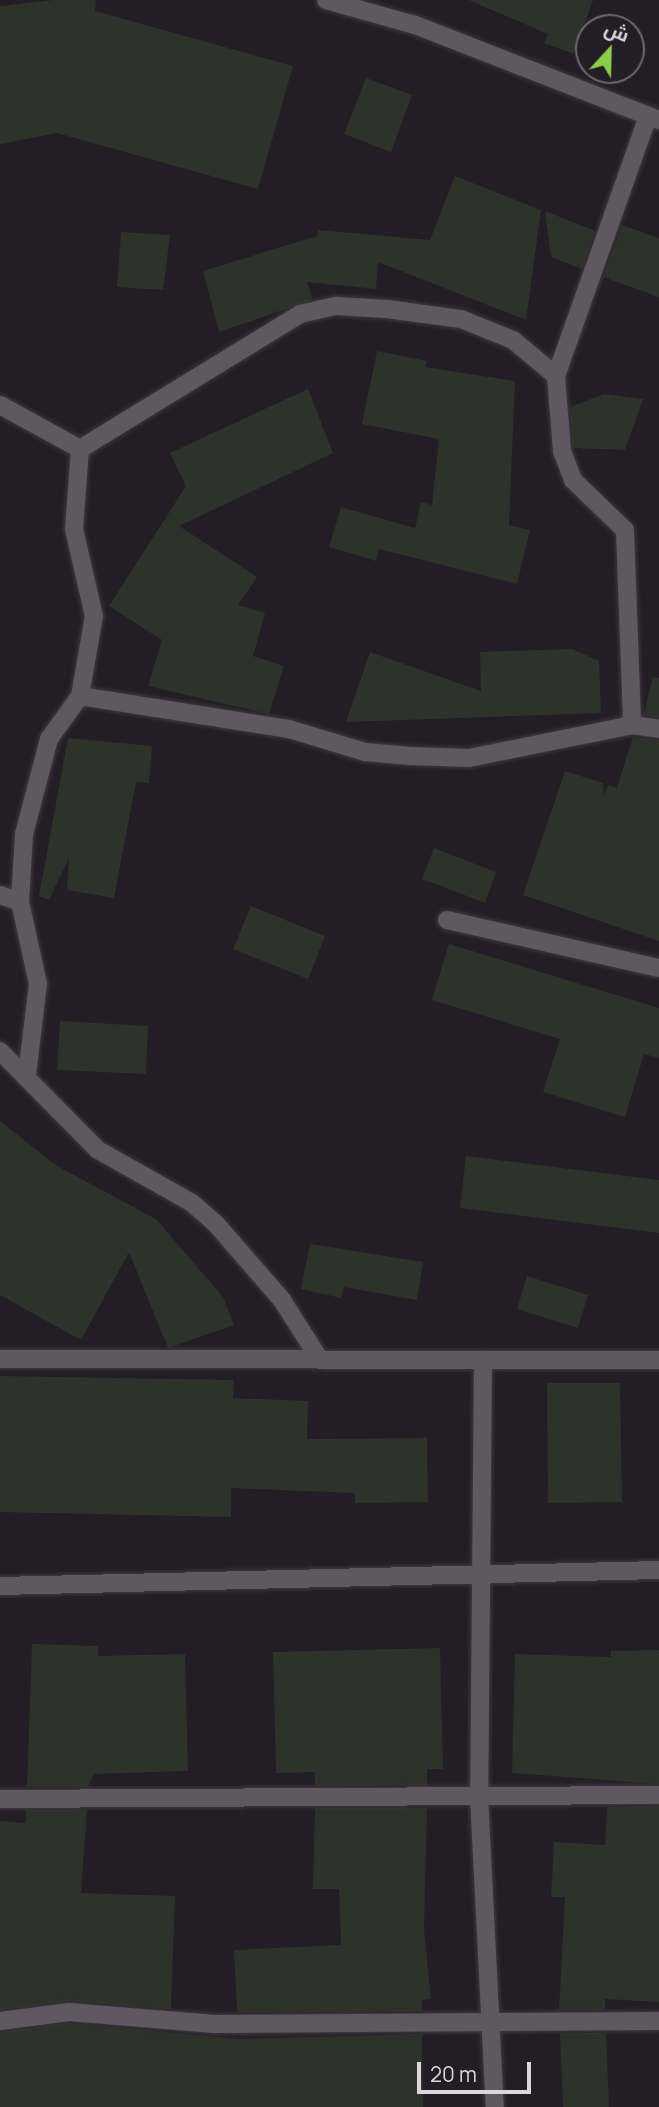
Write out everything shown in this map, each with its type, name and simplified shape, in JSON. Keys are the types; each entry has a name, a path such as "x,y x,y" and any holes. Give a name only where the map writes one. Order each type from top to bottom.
{"street":[{"path":"333,1 415,25 654,118 556,376 562,451 573,480 625,530 632,725"},
{"path":"80,449 300,314 336,306 461,319 522,345 556,376"},
{"path":"0,405 80,449"},
{"path":"27,1075 38,984 20,902 24,834 36,774 49,739 80,696 94,634 74,529 80,449"},
{"path":"80,696 289,729 365,752 410,756 469,758 632,725 659,729"},
{"path":"0,895 20,902"},
{"path":"447,920 659,968"},
{"path":"0,1051 27,1075 98,1150 192,1203 216,1224 282,1300 320,1360"},
{"path":"0,1359 659,1360"},
{"path":"483,1360 479,1796 494,2023 495,2107"},
{"path":"0,1586 659,1570"},
{"path":"0,1799 659,1796"},
{"path":"0,2021 69,2012 215,2024 659,2021"}],"building":[{"path":"53,0 96,0 95,11 293,66 258,189 57,133 0,144 0,6"},
{"path":"469,0 593,0 588,14 575,14 574,54 544,43 548,34"},
{"path":"366,78 412,95 391,152 344,134"},
{"path":"455,176 541,210 526,320 378,262 376,289 307,282 313,300 219,332 203,271 317,236 318,230 430,240"},
{"path":"545,211 595,231 582,269 551,257"},
{"path":"622,225 659,238 659,297 603,277"},
{"path":"121,232 170,235 163,290 117,287"},
{"path":"377,351 427,361 425,367 515,381 509,525 530,530 517,584 379,549 376,561 329,547 341,507 415,528 421,502 432,505 439,439 362,424"},
{"path":"308,389 333,453 179,526 257,577 238,605 265,613 253,656 284,666 269,714 148,686 162,640 109,606 186,486 170,453"},
{"path":"604,394 643,399 625,450 573,448 570,407"},
{"path":"572,649 599,661 601,713 346,722 370,652 481,691 480,652"},
{"path":"653,677 659,678 659,718 643,715"},
{"path":"633,737 659,740 659,941 523,895 565,771 603,783 604,796 608,785 617,788"},
{"path":"68,738 152,746 149,783 136,782 114,898 67,890 69,858 49,900 39,896"},
{"path":"434,848 496,872 485,903 422,879"},
{"path":"251,906 325,936 308,979 233,949"},
{"path":"449,944 659,1008 659,1058 644,1054 625,1117 543,1092 560,1039 432,1000"},
{"path":"60,1021 148,1026 146,1074 57,1070"},
{"path":"0,1121 57,1166 156,1219 223,1297 234,1325 168,1348 129,1252 81,1340 0,1295"},
{"path":"466,1156 659,1180 659,1233 460,1208"},
{"path":"310,1244 423,1262 417,1300 344,1287 341,1298 301,1289"},
{"path":"527,1276 588,1295 578,1328 517,1309"},
{"path":"0,1376 234,1380 233,1398 308,1401 307,1439 427,1438 428,1502 355,1503 355,1493 231,1488 231,1517 0,1512"},
{"path":"547,1383 620,1383 622,1502 548,1503"},
{"path":"32,1644 98,1646 98,1656 185,1654 188,1771 94,1774 88,1787 27,1787"},
{"path":"440,1648 443,1769 427,1769 427,1785 315,1786 315,1772 276,1773 273,1652"},
{"path":"659,1650 659,1784 512,1773 515,1654 611,1657 611,1651"},
{"path":"659,1806 659,2002 605,1999 605,2010 559,2010 565,1897 551,1897 554,1842 605,1845 607,1807"},
{"path":"315,1808 427,1808 424,1929 431,1999 422,2000 422,2011 237,2012 234,1950 341,1945 339,1889 313,1889"},
{"path":"26,1810 87,1810 81,1893 175,1896 171,2009 70,2001 0,2010 0,1821 26,1823"},
{"path":"69,2023 238,2039 422,2034 423,2107 0,2107 0,2032"},
{"path":"560,2033 606,2033 609,2107 563,2107"}]}
